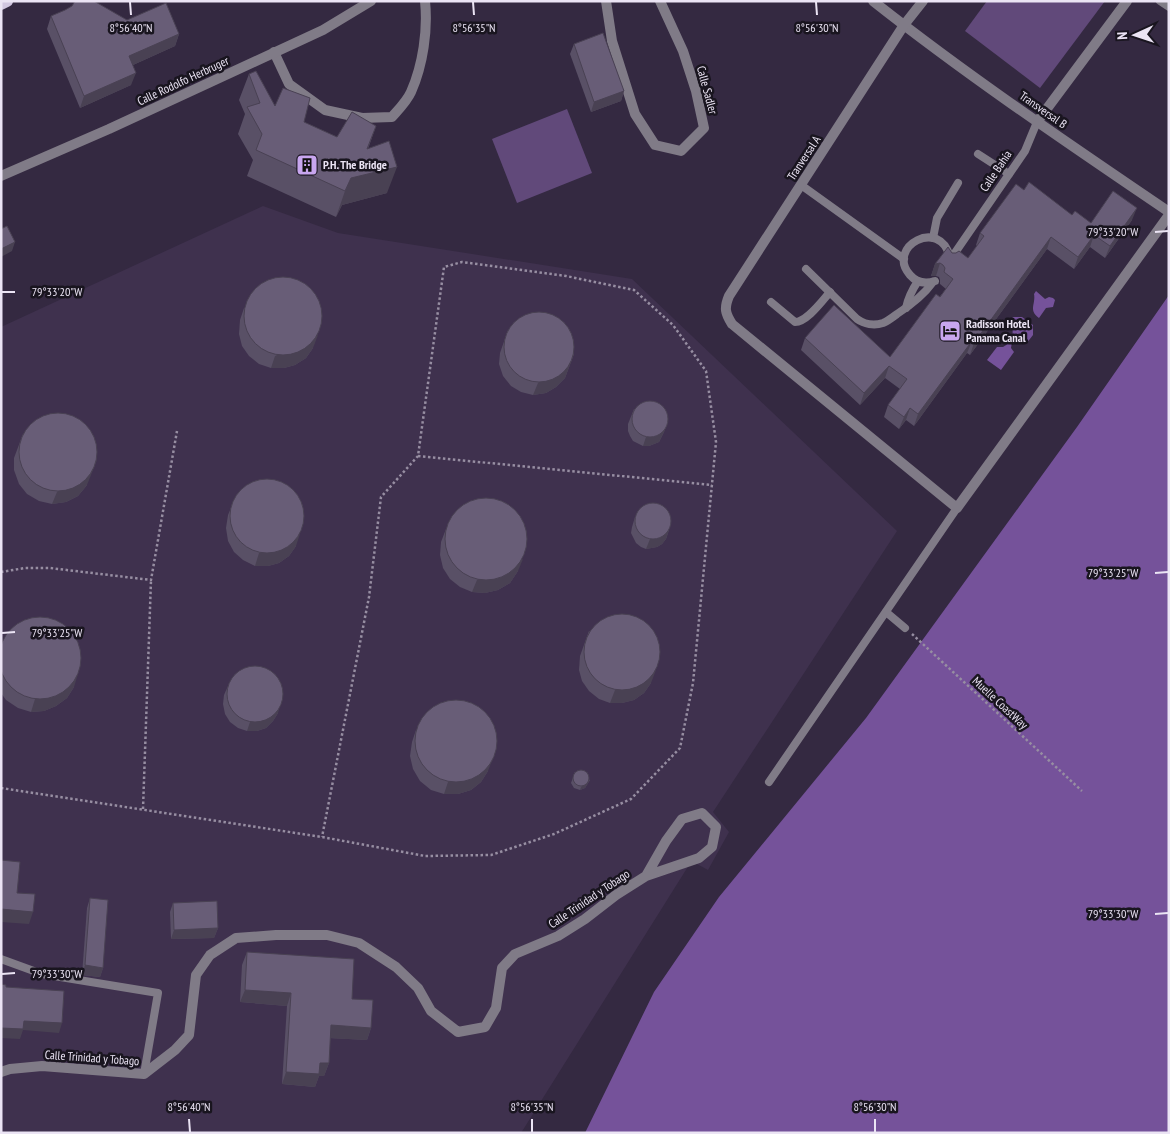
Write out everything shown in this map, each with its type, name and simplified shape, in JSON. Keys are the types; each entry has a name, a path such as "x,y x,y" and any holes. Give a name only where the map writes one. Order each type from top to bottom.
{"main road":[{"path":"1,4 7,1"}],"street":[{"name":"Calle Rodolfo Herbruger","path":"1,176 108,129 322,30 371,1"},
{"path":"274,52 289,84 325,110 362,118 392,117 411,94 422,62 427,17 425,1"},
{"name":"Calle Sadler","path":"606,1 612,40 635,114 655,145 681,152 704,128 696,91 683,50 660,1"},
{"name":"Transversal B","path":"874,1 904,26 1037,122 1169,213"},
{"name":"Tranversal A","path":"923,1 904,26 729,296 725,306 727,316 732,324 957,508"},
{"name":"Calle Bahía","path":"1037,122 1128,1"},
{"path":"957,508 1169,213"},
{"name":"Calle Trinidad y Tobago","path":"1,1072 10,1069 42,1066 144,1074 175,1050 189,1034 196,975 210,955 236,938 276,935 328,935 359,943 396,968 418,988 431,1011 458,1032 485,1027 496,1008 502,968 515,954 558,936 646,876 699,858 712,847 716,826 702,813 682,820 666,841 646,876"}],"lane":[{"path":"1160,1 1169,7"},
{"name":"Calle Bahía","path":"933,238 945,246 949,252 950,260 1025,151 1037,122"},
{"path":"978,154 1009,174"},
{"path":"806,269 864,324 883,323 918,299 934,282 925,283 912,277 907,271 904,259 909,246 913,242 919,238 933,238 936,218 958,183"},
{"path":"801,185 904,259"},
{"path":"906,308 912,289 918,281"},
{"path":"771,302 795,322 799,322 805,319 830,292"},
{"path":"769,782 957,508"},
{"path":"886,612 905,628"},
{"path":"1,959 42,974 158,993 144,1074"}],"path":[{"path":"1,788 322,837 425,856 491,855 554,834 631,799 680,748 693,683 716,442 706,371 673,325 634,290 566,276 462,262 444,267 418,456 381,496 368,597 322,837"},
{"path":"143,809 151,580 177,431"},
{"path":"418,456 712,485"},
{"path":"1,572 25,568 50,568 151,580"},
{"name":"Muelle CoastWay","path":"905,628 1082,791"}],"shaded area":[{"path":"987,1 1105,1 1040,88 965,31"},
{"path":"567,109 592,173 517,203 492,139"},
{"path":"263,206 338,233 632,279 897,531 713,812 729,832 708,870 697,864 689,865 521,1133 1,1133 1,327"},
{"path":"1036,291 1045,299 1049,297 1055,300 1053,307 1046,308 1039,318 1033,310 1034,294"},
{"path":"1169,295 1169,1133 585,1133 654,992 719,897 866,718 1077,427"},
{"path":"1013,317 1022,317 1033,325 1033,335 1026,344 1017,340 1012,342 1011,348 1014,352 1001,370 987,360 997,347 1003,347 1011,342 1013,331 1009,321"}],"building":[{"path":"75,1 94,1 127,20 166,3 179,34 129,56 136,73 84,96 51,16 72,6"},
{"path":"603,33 624,91 594,102 574,44"},
{"path":"256,71 275,106 283,88 310,98 304,122 337,137 352,112 376,126 367,149 389,141 397,167 351,178 345,191 256,150 262,134 247,107 260,103 249,74"},
{"name":"Radisson Hotel Panama Canal","path":"1029,182 1072,215 1075,211 1091,223 1113,191 1137,208 1110,246 1094,235 1078,257 1051,237 974,343 972,341 918,414 910,408 904,417 888,405 907,379 889,366 864,393 805,338 834,305 890,357 936,294 940,297 953,279 944,272 945,268 943,265 940,263 935,264 948,247 952,253 959,251 968,258 984,236 980,233 1016,184 1024,190"},
{"path":"7,226 15,242 1,249 1,229"},
{"path":"275,277 291,277 305,283 316,294 322,308 322,324 316,338 305,349 291,355 275,355 261,349 250,338 244,324 244,308 250,294 261,283"},
{"path":"546,312 559,318 568,327 572,333 574,347 572,361 564,372 553,380 532,382 525,380 514,372 506,361 504,340 506,333 514,322 525,314"},
{"path":"650,401 657,402 663,406 667,412 667,426 663,432 657,436 650,437 643,436 637,432 633,426 632,419 633,412 637,406 643,402"},
{"path":"50,413 66,413 80,419 91,430 97,444 97,460 91,474 80,485 66,491 50,491 36,485 25,474 19,460 19,444 25,430 36,419"},
{"path":"267,479 288,485 298,495 304,516 298,537 288,547 267,553 246,547 236,537 230,516 236,495 246,485"},
{"path":"486,498 502,501 515,510 524,523 527,539 524,555 515,568 502,577 486,580 470,577 457,568 448,555 445,539 448,523 457,510 470,501"},
{"path":"653,503 660,504 666,508 670,514 670,528 666,534 660,538 653,539 646,538 640,534 636,528 635,521 636,514 640,508 646,504"},
{"path":"615,614 629,614 643,620 654,631 660,645 657,667 649,679 629,690 615,690 601,684 590,673 584,659 584,645 590,631 601,620"},
{"path":"32,617 48,617 63,624 74,635 81,650 78,674 69,687 48,699 32,699 17,692 6,681 -1,666 -1,650 6,635 17,624"},
{"path":"255,666 266,668 275,674 281,683 283,694 281,705 275,714 266,720 255,722 244,720 235,714 229,705 227,694 229,683 235,674 244,668"},
{"path":"456,700 472,703 485,712 494,725 497,741 494,757 485,770 472,779 456,782 440,779 427,770 418,757 415,741 418,725 427,712 440,703"},
{"path":"578,770 584,770 589,775 587,784 578,786 573,781 573,775"},
{"path":"1,860 20,862 17,893 35,894 33,912 1,909"},
{"path":"90,898 108,900 103,968 85,965"},
{"path":"217,901 218,928 174,930 173,903"},
{"path":"247,952 354,959 352,999 373,1000 371,1028 331,1025 329,1063 320,1063 319,1074 286,1072 291,993 245,990"},
{"path":"1,984 6,985 6,987 64,991 62,1023 24,1021 23,1029 1,1028"}],"place":[{"name":"P.H. The Bridge","path":"307,165"},
{"name":"Radisson Hotel Panama Canal","path":"950,331"}]}
